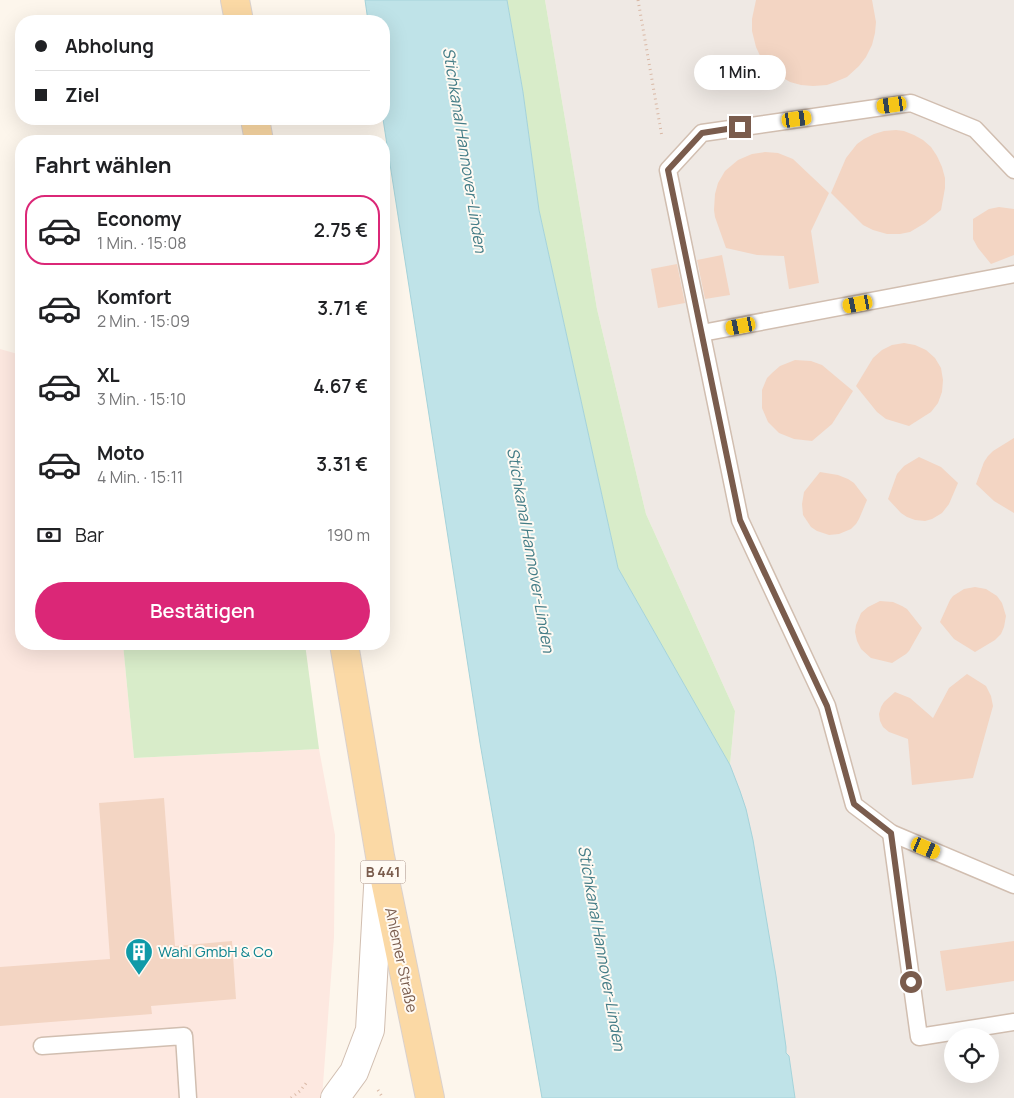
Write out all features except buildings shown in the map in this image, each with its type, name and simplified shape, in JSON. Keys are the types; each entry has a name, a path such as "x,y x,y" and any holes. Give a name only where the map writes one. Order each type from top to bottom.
{"main road":[{"path":"235,0 238,15"},
{"name":"Ahlemer Straße","path":"345,650 380,856 430,1098"}],"street":[{"path":"335,1098 354,1072 370,1030 380,856"}],"lane":[{"path":"1014,170 976,129 911,103 702,133 668,170 740,520 827,706 854,804 891,833 1014,885"},
{"path":"702,333 1014,274"},
{"path":"891,833 919,1037 1014,1022"},
{"path":"42,1046 184,1036 188,1098"}],"path":[{"path":"638,0 668,170"}],"shaded area":[{"path":"545,0 1014,0 1014,1098 795,1098 746,809 730,765 735,711 646,514 597,309"},
{"path":"0,349 15,353 15,650 124,650 134,758 319,749 335,835 334,937 322,1098 0,1098"}],"green space":[{"path":"507,0 545,0 597,309 646,514 735,711 730,765 618,568 539,210 523,92"},
{"path":"124,650 306,650 319,749 134,758"}],"water":[{"name":"Stichkanal Hannover-Linden","path":"365,0 507,0 523,92 539,210 618,568 730,765 740,791 753,840 776,976 786,1053 789,1056 795,1098 542,1098 480,743 390,164 390,135 385,135 384,125 390,125 390,15 367,15"}],"place":[{"name":"Wahl GmbH & Co","path":"139,976"}],"route":[{"path":"740,127 702,133 668,170 740,520 827,706 854,804 891,833 911,982"}]}
